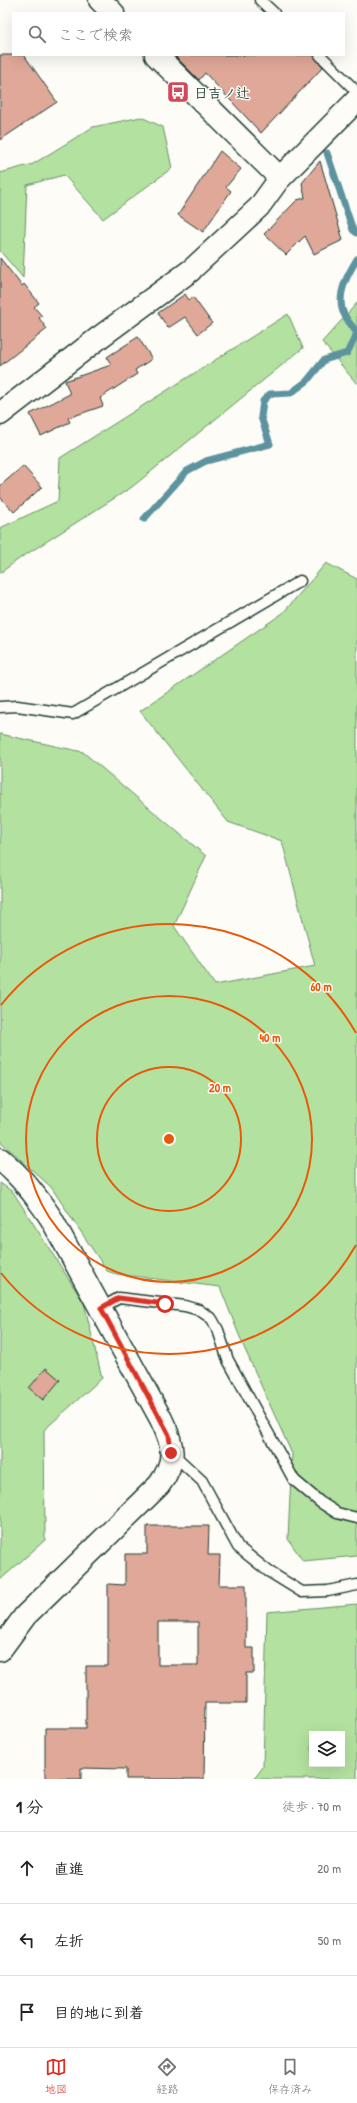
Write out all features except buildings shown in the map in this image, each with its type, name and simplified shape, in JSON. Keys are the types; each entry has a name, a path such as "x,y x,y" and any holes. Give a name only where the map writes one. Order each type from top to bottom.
{"street":[{"path":"100,0 113,12"},
{"path":"157,56 280,178"},
{"path":"0,414 100,337 190,271 259,207 280,178 357,100"},
{"path":"0,1159 14,1170 34,1192 51,1218 169,1435 171,1453 169,1472 159,1485 30,1611 11,1633 0,1650"}],"lane":[{"path":"260,0 273,12"},
{"path":"321,56 357,92"},
{"path":"0,707 17,706 73,714 300,581"},
{"path":"101,1308 119,1298 185,1306 199,1310 212,1319 218,1330 228,1360 294,1480 320,1502 337,1513 357,1518"},
{"path":"171,1453 202,1481 238,1547 268,1571 302,1592 328,1591 357,1585"}],"green space":[{"path":"141,117 163,127 172,168 103,219 64,175 27,185 23,278 0,251 0,173 33,164 93,127"},
{"path":"357,303 357,384 322,342"},
{"path":"288,314 303,348 132,487 19,559 0,573 0,528 58,501 60,458"},
{"path":"326,563 357,579 357,1556 303,1561 288,1539 292,1454 243,1345 220,1287 116,1274 107,1271 51,1187 0,1141 0,734 83,752 206,856 174,926 215,985 315,966 282,841 228,822 140,711 283,613"},
{"path":"0,1183 13,1192 84,1303 102,1378 44,1430 45,1540 0,1580"},
{"path":"357,1604 357,1779 254,1779 263,1767 267,1612"}],"waterway":[{"path":"327,153 353,230 357,233"},
{"path":"144,519 187,471 206,461 270,444 261,417 263,401 270,394 291,393 307,381 324,360 347,353 357,333 343,312 341,296 347,277 357,259"}],"place":[{"name":"日吉ノ辻","path":"178,92"}],"route":[{"path":"165,1304 119,1298 101,1308 169,1435 171,1453"}]}
